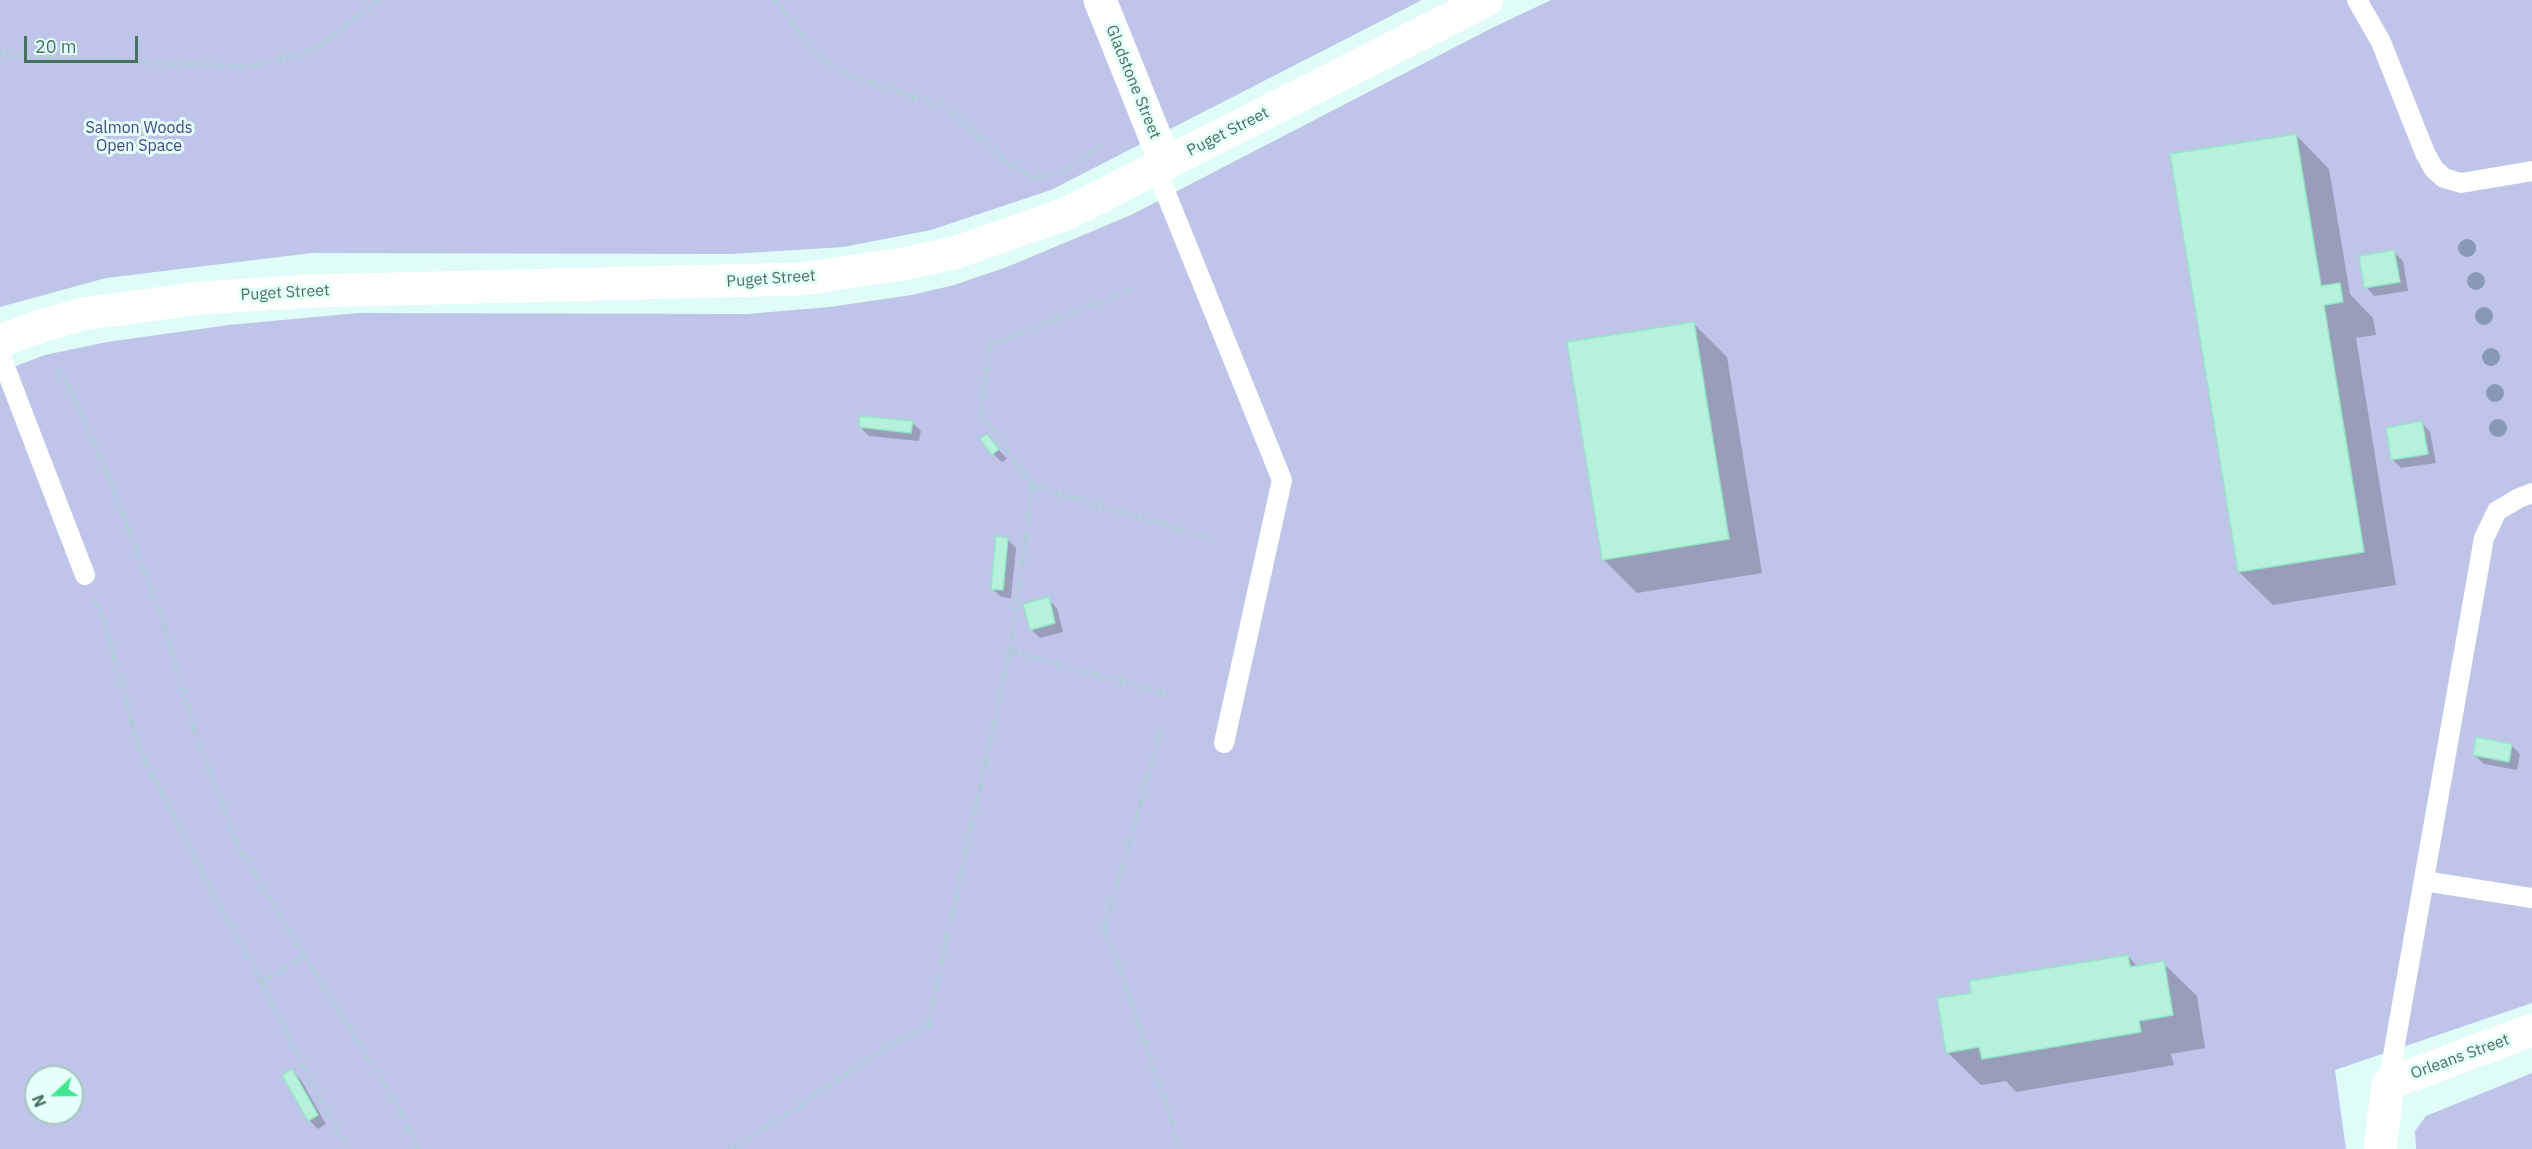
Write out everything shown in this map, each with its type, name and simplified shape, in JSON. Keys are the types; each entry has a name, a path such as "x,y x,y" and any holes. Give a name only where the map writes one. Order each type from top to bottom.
{"street":[{"name":"Gladstone Street","path":"1100,0 1161,166"},
{"name":"Puget Street","path":"0,341 83,314 201,298 324,290 801,279 957,252 1012,235 1066,214 1487,0"},
{"name":"Orleans Street","path":"2388,1084 2532,1030"},
{"path":"2380,1149 2388,1084"}],"lane":[{"path":"2357,0 2381,42 2425,153 2434,169 2444,178 2461,183 2532,171"},
{"path":"1161,166 1282,480 1224,743"},
{"path":"0,354 85,575"},
{"path":"2388,1084 2484,538 2497,511 2518,498 2532,493"},
{"path":"2424,881 2532,898"}],"path":[{"path":"0,53 12,56 247,67 301,54 327,40 378,0"},
{"path":"775,0 817,55 853,77 945,107 1010,164 1032,178 1062,172 1103,144"},
{"path":"1135,289 990,345 981,413 1033,486 1216,540"},
{"path":"57,371 69,387 110,480 163,620 195,733 238,847 398,1107 419,1149"},
{"path":"729,1149 740,1145 877,1053 928,1025 1010,651 1033,486"},
{"path":"85,575 105,624 139,749 346,1149"},
{"path":"1010,651 1171,695"},
{"path":"1161,730 1105,928 1170,1115 1177,1149"},
{"path":"261,983 305,957"}],"green space":[{"name":"Salmon Woods Open Space","path":"0,0 1422,0 1051,190 931,230 843,247 731,254 312,253 106,278 0,307"},
{"path":"1551,0 2532,0 2532,1003 2335,1070 2346,1149 0,1149 0,372 45,355 107,342 229,325 358,313 747,314 829,307 912,295 954,285 1007,267 1131,215 1490,29"},
{"path":"2532,1073 2532,1149 2416,1149 2415,1131 2426,1116"}],"building":[{"path":"2296,134 2321,286 2340,283 2343,302 2324,305 2364,552 2238,572 2170,154"},
{"path":"2394,250 2400,282 2364,288 2359,256"},
{"path":"1694,322 1729,539 1602,560 1567,342"},
{"path":"860,416 913,421 911,433 859,427"},
{"path":"2422,421 2428,454 2391,460 2386,428"},
{"path":"987,434 999,449 992,455 980,439"},
{"path":"996,536 1008,538 1003,590 991,589"},
{"path":"1049,597 1055,623 1030,630 1023,604"},
{"path":"2476,737 2512,744 2509,762 2473,755"},
{"path":"2128,955 2130,967 2164,961 2173,1015 2139,1021 2141,1032 1982,1059 1979,1047 1946,1053 1937,998 1971,993 1969,981"},
{"path":"292,1069 318,1115 308,1121 282,1075"}]}
